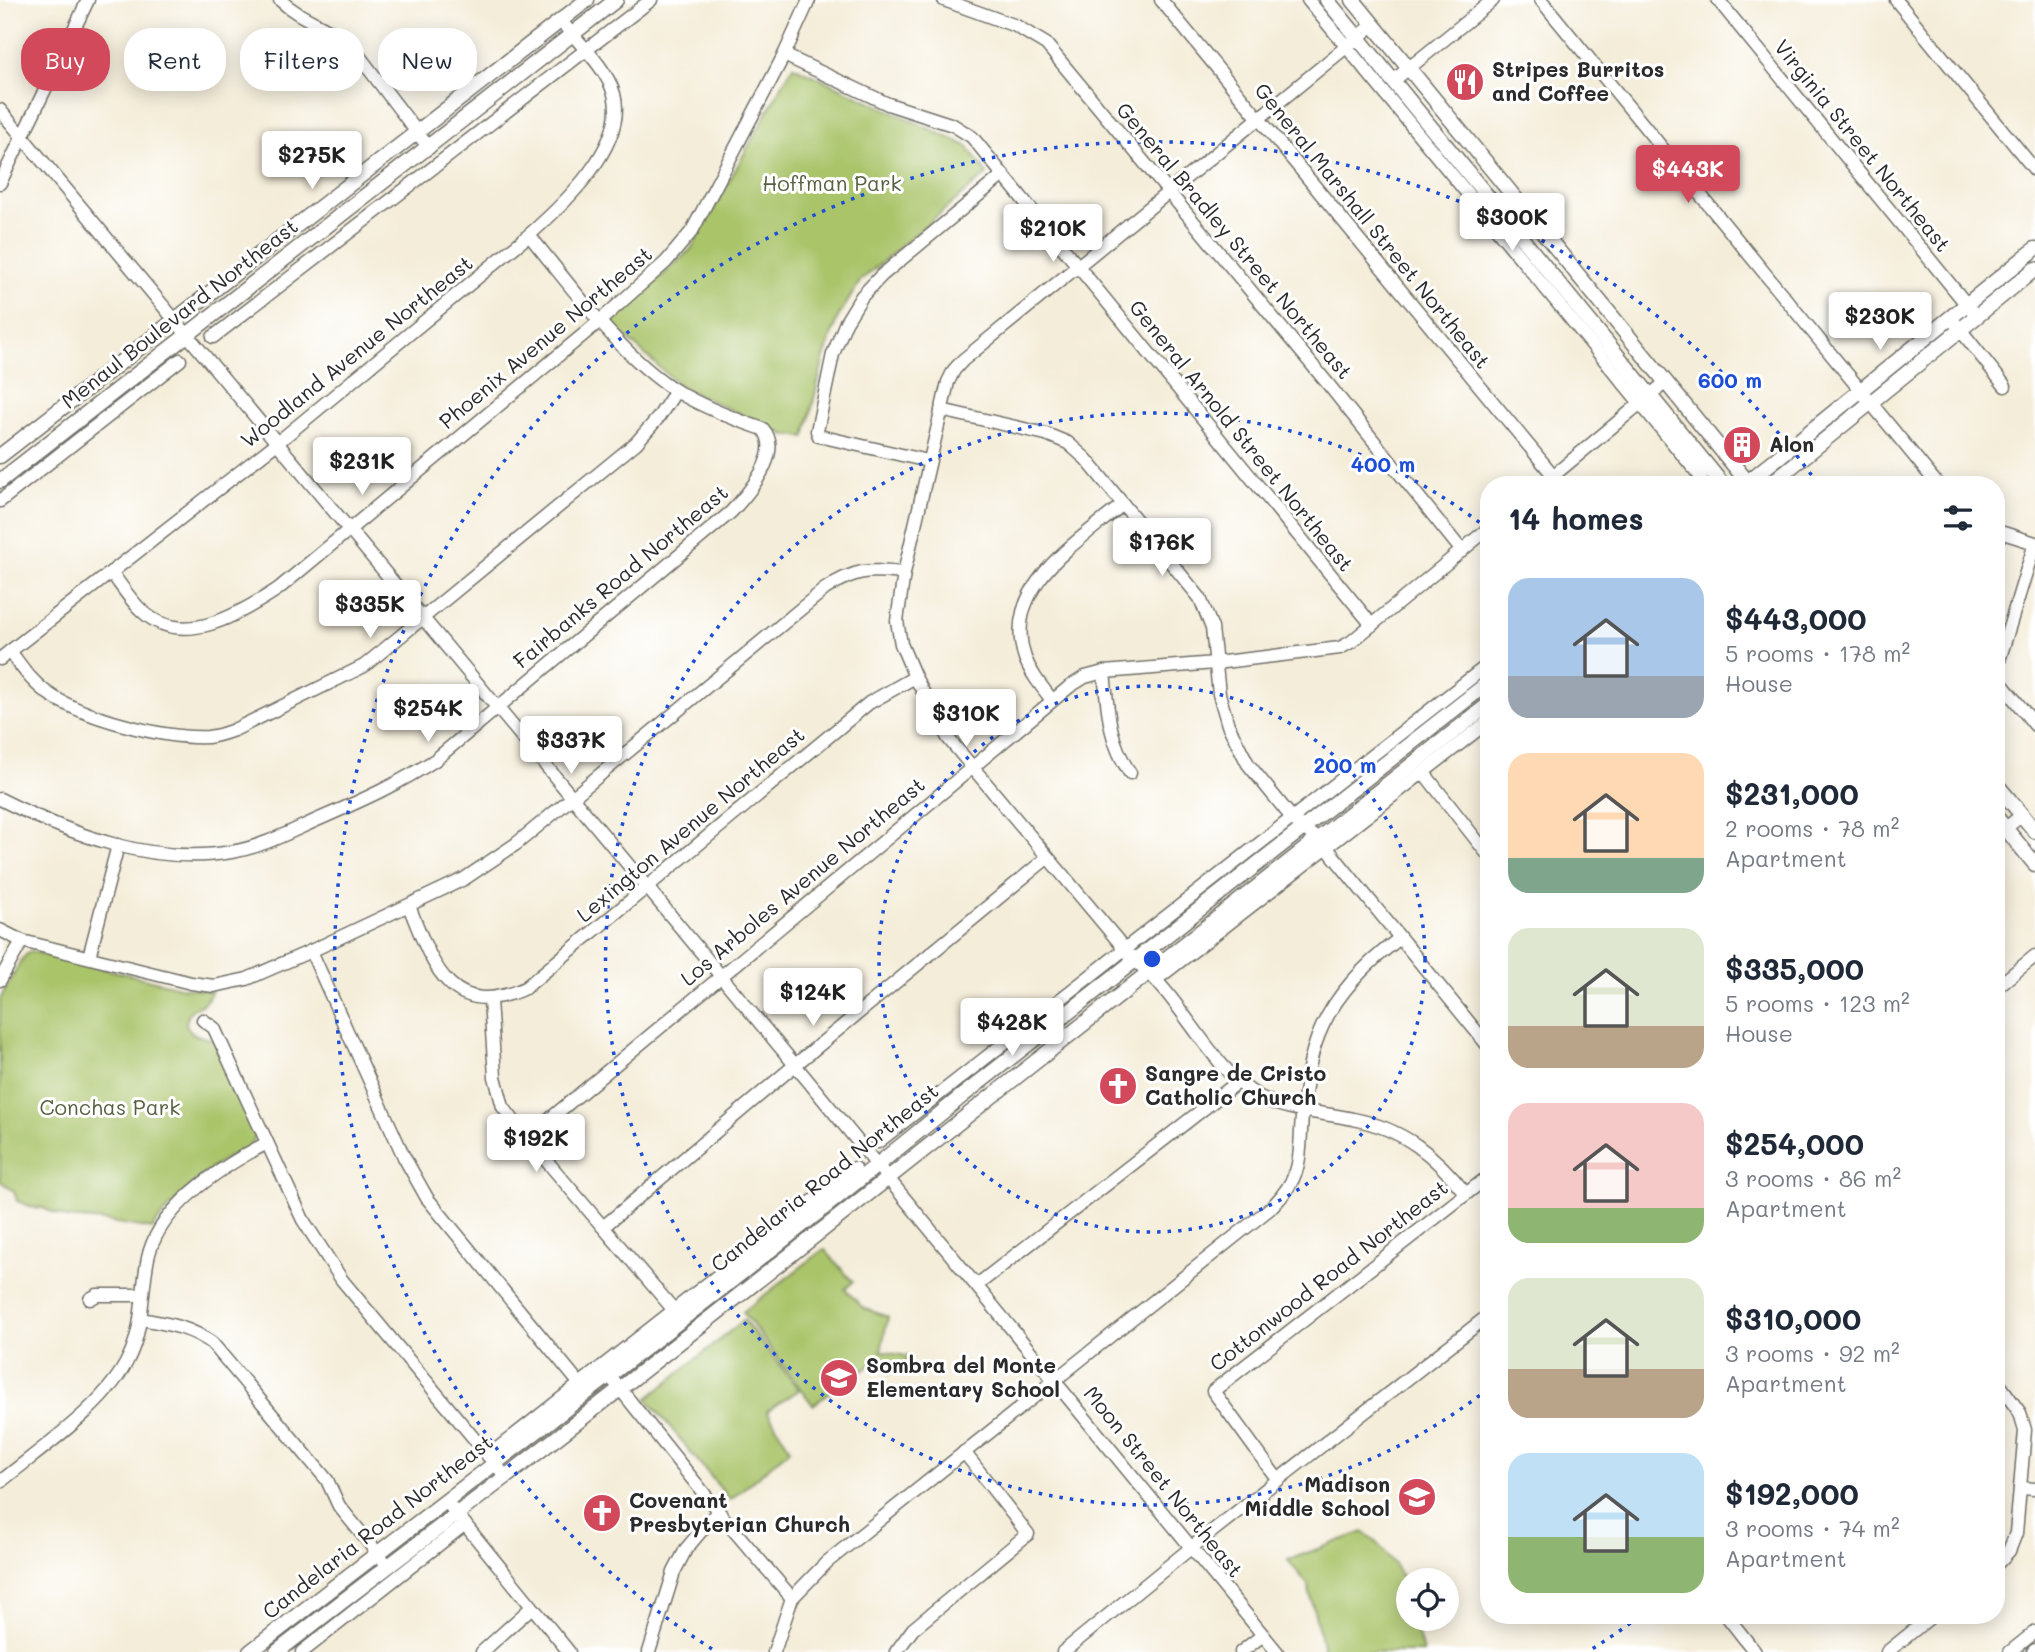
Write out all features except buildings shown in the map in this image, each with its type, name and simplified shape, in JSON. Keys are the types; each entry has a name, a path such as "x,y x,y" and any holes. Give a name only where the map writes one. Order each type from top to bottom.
{"main road":[{"name":"Menaul Boulevard Northeast","path":"0,456 587,0"},
{"name":"Menaul Boulevard Northeast","path":"0,481 616,0"},
{"path":"1327,0 1352,42 1393,81 1645,399 1715,476"},
{"path":"1353,0 1741,476"},
{"path":"1758,476 1866,396 1955,324 2035,249"},
{"path":"1971,310 2035,270"},
{"path":"1779,476 1866,396"},
{"name":"Candelaria Road Northeast","path":"250,1652 446,1501 491,1460 609,1375 878,1165 1129,954 1298,823 1480,689"},
{"name":"Candelaria Road Northeast","path":"277,1652 388,1566 461,1519 506,1477 1322,844 1480,712"},
{"path":"2005,795 2035,831"},
{"path":"2005,833 2035,864"}],"street":[{"path":"0,183 88,0"},
{"path":"280,0 298,15 339,35 349,44 429,148"},
{"path":"213,337 650,0"},
{"name":"Phoenix Avenue Northeast","path":"111,572 142,611 157,622 173,627 206,626 252,605 278,589 601,320 682,246 784,55 809,0"},
{"name":"General Bradley Street Northeast","path":"944,0 1016,26 1046,44 1328,384 1462,551"},
{"name":"General Marshall Street Northeast","path":"1161,0 1553,475"},
{"path":"1308,0 1352,42 1645,399 1699,476"},
{"path":"1393,81 1493,0"},
{"path":"1541,0 1931,476"},
{"name":"Virginia Street Northeast","path":"1718,0 1971,310"},
{"path":"1896,0 2035,170"},
{"name":"Woodland Avenue Northeast","path":"5,655 277,443 569,199 580,186 613,130 616,114 614,95 607,80 561,20"},
{"path":"1373,25 963,360 948,382 928,461 904,573 897,621 901,644 915,677 948,738 1129,954 1153,975 1238,1082 1258,1096 1280,1106 1376,1124 1410,1140 1442,1165 1466,1194"},
{"name":"General Arnold Street Northeast","path":"784,55 888,104 953,125 972,137 1372,625"},
{"name":"Moon Street Northeast","path":"0,110 878,1165 1277,1652"},
{"path":"928,461 818,436 833,354 846,322 862,296 881,276 1003,175"},
{"path":"5,655 34,681 64,702 117,723 182,737 211,737 234,730 339,681 364,666 636,443 658,418 676,391 629,353 529,235"},
{"path":"1955,324 2006,386"},
{"path":"0,501 180,360"},
{"path":"1553,475 1666,382"},
{"name":"Fairbanks Road Northeast","path":"0,799 54,825 118,845 162,854 191,855 231,852 262,844 401,782 435,760 731,512 749,493 763,467 769,441 763,429 721,414 676,391"},
{"path":"941,410 1046,434 1068,443 1086,459 1200,598 1212,628 1219,694 1228,725 1248,764 1298,823 1322,844 1480,1035"},
{"path":"1052,699 1035,678 1025,658 1021,638 1022,613 1031,589 1048,567 1123,504"},
{"path":"2005,534 2035,543 2005,641"},
{"name":"Los Arboles Avenue Northeast","path":"527,1138 971,766 1052,699 1084,677 1104,672 1330,651 1351,642 1480,536"},
{"path":"0,930 22,941 191,983 214,986 247,979 464,879 516,844 825,589 844,577 866,570 904,573"},
{"path":"1298,823 1480,671"},
{"path":"1104,672 1111,736 1118,755 1130,773"},
{"name":"Lexington Avenue Northeast","path":"490,1000 525,988 869,703 915,677"},
{"path":"2005,688 2035,725"},
{"path":"1322,844 1424,773 1480,728"},
{"path":"1424,773 1480,845"},
{"path":"2005,824 2022,815"},
{"path":"89,957 118,845"},
{"path":"603,1227 1047,858"},
{"path":"409,906 440,975 453,987 490,1000 495,1077 503,1107 673,1309"},
{"path":"774,1652 792,1598 827,1562 1273,1206 1288,1190 1298,1169 1303,1111 1315,1044 1332,1008 1353,979 1373,958 1400,938"},
{"path":"0,980 22,941"},
{"path":"311,951 404,1157 427,1198 579,1383"},
{"path":"878,1142 1129,954"},
{"path":"2005,980 2035,956"},
{"path":"203,1020 214,1028 303,1220 342,1280 506,1477"},
{"path":"977,1285 1238,1082"},
{"path":"0,1482 75,1421 112,1383 129,1357 141,1319 148,1255 162,1224 215,1173 267,1143"},
{"path":"491,1460 579,1383 855,1168"},
{"name":"Cottonwood Road Northeast","path":"1278,1480 1213,1391 1480,1183"},
{"path":"90,1299 97,1295 142,1295"},
{"path":"141,1319 197,1332 212,1343 327,1480 339,1507 388,1566"},
{"path":"1063,1652 1192,1547 1480,1322"},
{"path":"609,1375 792,1598"},
{"path":"2005,1391 2017,1407 2025,1430 2016,1533 2005,1555"},
{"path":"896,1652 913,1629 1028,1534 964,1452"},
{"path":"2020,1488 2035,1489"},
{"path":"446,1501 569,1652"},
{"path":"649,1652 674,1572 686,1549 718,1511"},
{"path":"302,1652 461,1519"},
{"path":"482,1652 532,1607"},
{"path":"1733,1624 1755,1652"},
{"path":"1887,1652 1922,1624"},
{"path":"2010,1652 2035,1632"},
{"path":"1241,1652 1263,1635"}],"green space":[{"name":"Hoffman Park","path":"793,66 967,146 987,174 861,280 837,319 823,361 805,437 786,435 681,387 610,323 691,249"},
{"name":"Conchas Park","path":"30,951 180,987 212,991 205,1002 191,1011 186,1025 194,1034 212,1039 216,1044 256,1132 248,1147 221,1162 193,1184 152,1229 67,1218 40,1207 38,1209 17,1201 14,1191 0,1181 0,999 21,960"},
{"path":"824,1249 853,1282 845,1289 863,1308 888,1317 881,1351 911,1357 889,1374 877,1360 849,1382 839,1380 841,1384 813,1405 743,1312"},
{"path":"744,1320 799,1390 767,1411 790,1449 730,1500 647,1399"},
{"path":"1363,1532 1384,1551 1397,1568 1396,1631 1417,1631 1423,1652 1324,1652 1308,1585 1288,1560"}],"place":[{"name":"Stripes Burritos and Coffee","path":"1465,82"},
{"name":"Alon","path":"1742,445"},
{"name":"Sangre de Cristo Catholic Church","path":"1118,1086"},
{"name":"Sombra del Monte Elementary School","path":"839,1378"},
{"name":"Madison Middle School","path":"1417,1497"},
{"name":"Covenant Presbyterian Church","path":"602,1513"}]}
